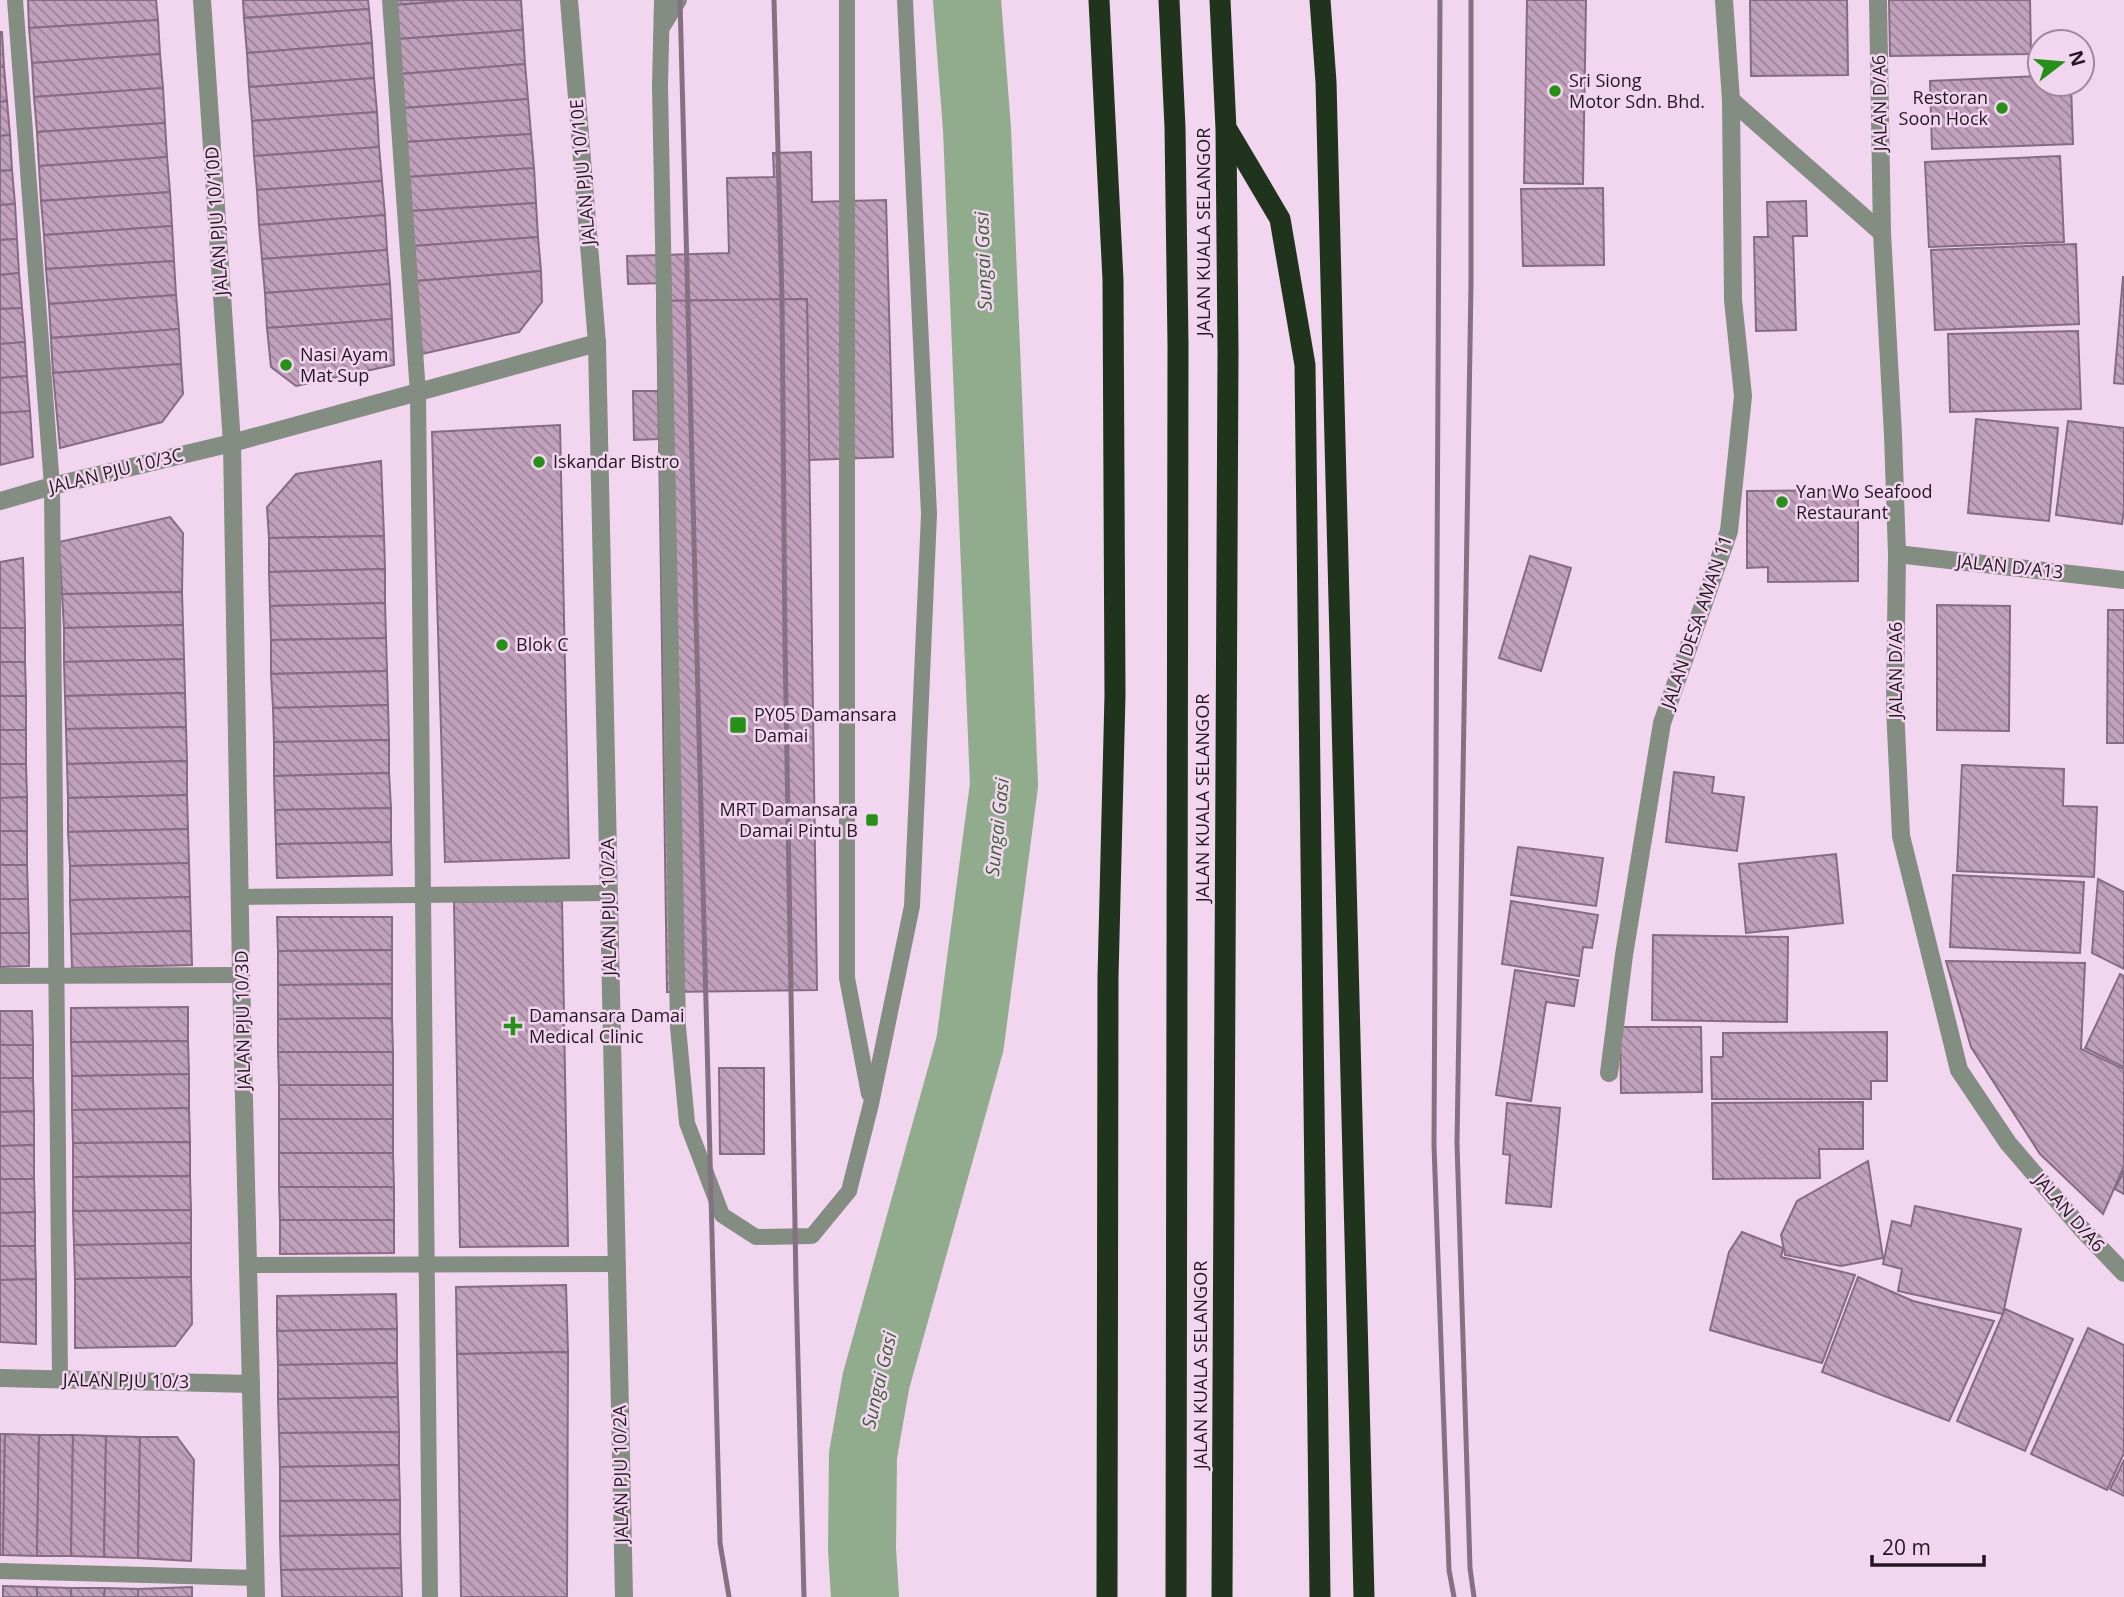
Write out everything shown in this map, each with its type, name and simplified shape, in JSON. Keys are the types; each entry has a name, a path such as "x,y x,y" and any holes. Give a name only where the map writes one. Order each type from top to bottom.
{"highway":[{"path":"1099,0 1113,280 1115,682 1108,977 1107,1597"},
{"name":"JALAN KUALA SELANGOR","path":"1169,0 1175,127 1178,345 1177,1597"},
{"name":"JALAN KUALA SELANGOR","path":"1220,0 1226,129 1228,352 1222,1597"},
{"path":"1320,0 1326,82 1364,1597"},
{"path":"1226,129 1280,219 1305,365 1320,1597"}],"street":[{"name":"JALAN PJU 10/10D","path":"202,0 232,443"},
{"name":"JALAN PJU 10/10E","path":"569,0 597,343"},
{"name":"JALAN DESA AMAN 11","path":"1609,1073 1624,956 1662,723 1729,531 1743,396 1733,300 1731,100 1724,0"},
{"name":"JALAN D/A6","path":"1878,0 1882,233 1897,554 1895,707 1901,836 1959,1070 2008,1143 2081,1228 2124,1273"},
{"path":"1731,100 1882,233"},
{"name":"JALAN PJU 10/3C","path":"0,501 232,443 597,343"},
{"name":"JALAN PJU 10/2A","path":"597,343 624,1597"},
{"name":"JALAN PJU 10/3D","path":"232,443 256,1597"},
{"name":"JALAN D/A13","path":"1897,554 2124,580"},
{"name":"JALAN PJU 10/3","path":"0,1378 251,1384"}],"lane":[{"path":"15,0 52,486 60,1379"},
{"path":"390,0 418,393 430,1597"},
{"path":"662,0 660,99 678,1027 687,1123 722,1215 756,1237 813,1236 849,1191 871,1104 912,906 929,514 905,0"},
{"path":"663,26 679,0"},
{"path":"846,0 847,978 871,1104"},
{"path":"241,897 609,893"},
{"path":"0,976 241,975"},
{"path":"249,1265 617,1264"},
{"path":"0,1571 256,1578"}],"building":[{"path":"28,0 156,0 158,20 29,28"},
{"path":"243,0 368,0 369,9 244,18"},
{"path":"395,0 460,0 395,5"},
{"path":"460,0 521,0 523,30 398,39 395,5"},
{"name":"Sri Siong Motor Sdn. Bhd.","path":"1527,0 1586,0 1583,184 1524,183"},
{"path":"1750,0 1847,0 1848,75 1751,76"},
{"path":"1889,0 2030,0 2031,28 2026,28 2026,54 1890,56"},
{"path":"369,9 372,43 247,53 244,18"},
{"path":"158,20 160,54 32,63 29,28"},
{"path":"523,30 525,64 400,74 398,39"},
{"path":"2,32 4,67 0,67"},
{"path":"372,43 374,78 249,87 247,53"},
{"path":"160,54 163,88 34,97 32,63"},
{"path":"525,64 528,99 403,108 400,74"},
{"path":"0,67 4,67 7,101 0,102"},
{"path":"2026,77 2026,98 2071,98 2073,144 1932,149 1930,81"},
{"path":"374,78 377,112 252,121 249,87"},
{"path":"163,88 165,123 37,132 34,97"},
{"path":"528,99 531,134 405,142 403,108"},
{"path":"7,101 10,135 0,136 0,102"},
{"path":"377,112 379,147 254,156 252,121"},
{"path":"165,123 167,157 39,166 37,132"},
{"path":"531,134 534,168 408,177 405,142"},
{"path":"10,135 12,170 0,171 0,136"},
{"path":"379,147 382,181 257,190 254,156"},
{"path":"811,152 812,202 886,200 893,457 809,460 807,299 667,301 667,283 628,284 627,256 729,253 727,178 774,177 773,153"},
{"path":"2060,156 2064,242 1929,247 1925,162"},
{"path":"167,157 170,192 41,201 39,166"},
{"path":"534,168 536,203 411,211 408,177"},
{"path":"12,170 15,204 0,205 0,171"},
{"path":"382,181 385,215 259,225 257,190"},
{"path":"1603,188 1604,265 1523,266 1521,189"},
{"path":"170,192 172,226 44,235 41,201"},
{"path":"1806,201 1807,236 1793,236 1796,330 1756,331 1754,237 1768,237 1767,202"},
{"path":"536,203 538,237 413,246 411,211"},
{"path":"15,204 17,239 0,240 0,205"},
{"path":"385,215 387,250 262,259 259,225"},
{"path":"172,226 174,261 46,269 44,235"},
{"path":"538,237 541,271 416,281 413,246"},
{"path":"17,239 19,273 0,275 0,240"},
{"path":"2076,244 2079,324 1935,330 1931,250"},
{"path":"387,250 390,284 265,293 262,259"},
{"path":"174,261 176,295 49,304 46,269"},
{"path":"541,271 542,302 519,332 422,354 416,281"},
{"path":"19,273 22,308 0,309 0,275"},
{"path":"2124,277 2124,384 2114,383"},
{"path":"390,284 392,319 267,328 265,293"},
{"path":"176,295 179,329 51,338 49,304"},
{"name":"PY05 Damansara Damai","path":"807,299 817,990 667,992 657,301"},
{"path":"22,308 25,342 0,344 0,309"},
{"path":"392,319 394,365 296,386 271,367 267,328"},
{"path":"179,329 181,364 53,373 51,338"},
{"path":"2078,331 2081,409 1950,412 1948,334"},
{"path":"25,342 27,376 0,378 0,344"},
{"path":"181,364 183,394 162,422 60,448 53,373"},
{"path":"27,376 30,411 0,413 0,378"},
{"path":"633,391 658,391 659,439 634,440"},
{"path":"30,411 33,457 0,465 0,413"},
{"path":"1976,419 2058,428 2049,521 1968,513"},
{"path":"2068,421 2124,428 2122,524 2056,515"},
{"name":"Blok C","path":"560,425 569,858 445,862 432,432"},
{"path":"381,461 384,536 269,538 267,507 296,474"},
{"path":"1858,490 1858,581 1768,582 1768,567 1747,568 1747,491"},
{"path":"170,517 183,533 182,592 62,594 59,542"},
{"path":"384,536 385,569 269,572 269,538"},
{"path":"1530,556 1571,568 1541,671 1499,658"},
{"path":"23,558 25,628 0,628 0,562"},
{"path":"385,569 385,603 270,606 269,572"},
{"path":"182,592 183,625 64,628 62,594"},
{"path":"385,603 386,638 271,640 270,606"},
{"path":"1937,605 2010,606 2009,731 1937,730"},
{"path":"2108,610 2124,610 2124,743 2107,743"},
{"path":"183,625 184,659 64,662 64,628"},
{"path":"0,628 25,628 25,662 0,662"},
{"path":"386,638 387,671 271,674 271,640"},
{"path":"184,659 185,693 65,696 64,662"},
{"path":"0,662 25,662 26,696 0,696"},
{"path":"387,671 388,705 273,708 271,674"},
{"path":"185,693 186,727 66,729 65,696"},
{"path":"0,696 26,696 26,730 0,730"},
{"path":"388,705 389,740 274,742 273,708"},
{"path":"186,727 187,761 67,764 66,729"},
{"path":"0,730 26,730 26,764 0,764"},
{"path":"389,740 389,773 274,776 274,742"},
{"path":"187,761 187,795 68,798 67,764"},
{"path":"0,764 26,764 27,797 0,798"},
{"path":"1962,765 2064,769 2063,806 2097,807 2094,877 1957,871"},
{"path":"1674,772 1714,777 1712,793 1744,797 1737,851 1666,842"},
{"path":"389,773 391,808 275,810 274,776"},
{"path":"187,795 188,829 68,832 68,798"},
{"path":"27,797 27,831 0,831 0,798"},
{"path":"391,808 391,842 276,844 275,810"},
{"path":"188,829 189,863 70,866 68,832"},
{"path":"0,831 27,831 27,865 0,865"},
{"path":"391,842 392,875 277,878 276,844"},
{"path":"1518,847 1603,858 1596,906 1511,895"},
{"path":"1836,854 1843,923 1746,933 1739,864"},
{"path":"189,863 190,897 70,900 70,866"},
{"path":"0,865 27,865 28,899 0,899"},
{"path":"1953,875 2084,882 2080,953 1950,947"},
{"path":"2098,879 2124,892 2124,969 2092,953"},
{"path":"190,897 191,931 71,934 70,900"},
{"path":"0,899 28,899 29,933 0,933"},
{"path":"562,901 568,1246 460,1247 454,902"},
{"path":"1511,901 1598,915 1592,948 1583,947 1579,976 1502,964"},
{"path":"277,917 392,917 392,950 278,951"},
{"path":"191,931 192,965 72,968 71,934"},
{"path":"0,933 29,933 29,966 0,967"},
{"path":"1653,935 1788,937 1787,1022 1652,1020"},
{"path":"392,950 392,984 278,985 278,951"},
{"path":"1946,961 2085,963 2081,1049 2124,1069 2124,1166 2103,1214 2040,1154 1971,1047"},
{"path":"1515,970 1578,980 1574,1006 1546,1002 1531,1101 1496,1095"},
{"path":"2120,974 2124,976 2124,1067 2085,1048"},
{"path":"392,984 392,1018 278,1019 278,985"},
{"path":"188,1007 188,1041 71,1042 71,1008"},
{"path":"0,1011 32,1011 33,1045 0,1045"},
{"path":"392,1018 393,1052 278,1052 278,1019"},
{"path":"1620,1027 1701,1027 1702,1092 1621,1093"},
{"path":"1887,1032 1887,1081 1871,1081 1871,1099 1712,1099 1711,1057 1723,1057 1723,1033"},
{"path":"188,1041 189,1074 72,1076 71,1042"},
{"path":"0,1045 33,1045 33,1078 0,1078"},
{"path":"278,1052 393,1052 393,1085 279,1085"},
{"path":"719,1068 764,1068 764,1154 720,1154"},
{"path":"189,1074 189,1108 72,1110 72,1076"},
{"path":"0,1078 33,1078 34,1111 0,1112"},
{"path":"279,1085 393,1085 393,1119 279,1119"},
{"path":"1863,1102 1863,1149 1819,1149 1820,1178 1713,1179 1712,1103"},
{"path":"1507,1103 1560,1108 1551,1207 1506,1203 1510,1155 1503,1154"},
{"path":"189,1108 190,1142 73,1143 72,1110"},
{"path":"34,1111 34,1145 0,1146 0,1112"},
{"path":"279,1119 393,1119 393,1153 279,1153"},
{"path":"190,1142 190,1176 73,1177 73,1143"},
{"path":"34,1145 34,1179 0,1179 0,1146"},
{"path":"279,1153 393,1153 394,1187 279,1187"},
{"path":"1868,1161 1883,1258 1841,1266 1785,1255 1781,1235 1797,1201"},
{"path":"2124,1170 2124,1194 2115,1189"},
{"path":"190,1176 191,1210 73,1211 73,1177"},
{"path":"0,1179 34,1179 35,1212 0,1213"},
{"path":"279,1187 394,1187 394,1220 280,1220"},
{"path":"1915,1206 2021,1229 2003,1314 1898,1291 1902,1269 1883,1264 1892,1221 1911,1226"},
{"path":"191,1210 191,1243 74,1245 73,1211"},
{"path":"35,1212 35,1246 0,1246 0,1213"},
{"path":"280,1220 394,1220 394,1253 280,1254"},
{"path":"1742,1232 1783,1248 1781,1257 1855,1275 1822,1363 1710,1330 1729,1252"},
{"path":"191,1243 191,1277 75,1279 74,1245"},
{"path":"0,1246 35,1246 36,1279 0,1280"},
{"path":"191,1277 192,1324 175,1346 75,1348 75,1279"},
{"path":"1858,1277 1913,1301 1994,1321 1949,1421 1822,1372"},
{"path":"36,1279 36,1344 0,1342 0,1280"},
{"path":"566,1285 568,1352 457,1354 456,1287"},
{"path":"396,1294 397,1329 277,1331 277,1296"},
{"path":"2005,1309 2073,1339 2025,1451 1957,1421"},
{"path":"2088,1328 2124,1345 2124,1453 2107,1490 2031,1454"},
{"path":"397,1329 397,1363 278,1365 277,1331"},
{"path":"568,1352 567,1597 461,1597 457,1354"},
{"path":"397,1363 398,1397 278,1399 278,1365"},
{"path":"398,1397 399,1432 279,1433 278,1399"},
{"path":"399,1432 399,1465 280,1467 279,1433"},
{"path":"0,1434 5,1434 3,1555 0,1555"},
{"path":"5,1434 39,1435 37,1556 3,1555"},
{"path":"39,1435 73,1435 71,1556 37,1556"},
{"path":"73,1435 106,1436 104,1557 71,1556"},
{"path":"106,1436 140,1437 138,1558 104,1557"},
{"path":"140,1437 177,1437 194,1460 191,1561 138,1558"},
{"path":"2124,1460 2124,1496 2110,1489"},
{"path":"399,1465 400,1500 280,1501 280,1467"},
{"path":"400,1500 400,1534 280,1536 280,1501"},
{"path":"400,1534 401,1568 281,1570 280,1536"},
{"path":"401,1568 402,1597 282,1597 281,1570"},
{"path":"3,1586 37,1587 37,1597 3,1597"},
{"path":"37,1587 71,1588 71,1597 37,1597"},
{"path":"192,1587 192,1597 138,1597 138,1589"},
{"path":"71,1588 105,1588 104,1597 71,1597"},
{"path":"105,1588 138,1589 138,1597 104,1597"}],"waterway":[{"name":"Sungai Gasi","path":"865,1597 862,1549 863,1455 876,1381 970,1044 1004,785 977,129 967,0"}],"railway":[{"path":"680,0 720,1543 729,1597"},
{"path":"774,0 782,300 785,645 804,1597"},
{"path":"1440,0 1434,1145 1449,1570 1454,1597"},
{"path":"1471,0 1471,284 1457,1143 1470,1568 1474,1597"}],"place":[{"name":"Sri Siong Motor Sdn. Bhd.","path":"1555,91"},
{"name":"Restoran Soon Hock","path":"2002,108"},
{"name":"Nasi Ayam Mat Sup","path":"286,365"},
{"name":"Iskandar Bistro","path":"539,462"},
{"name":"Yan Wo Seafood Restaurant","path":"1782,502"},
{"name":"Blok C","path":"502,645"},
{"name":"PY05 Damansara Damai","path":"738,725"},
{"name":"MRT Damansara Damai Pintu B","path":"872,820"},
{"name":"Damansara Damai Medical Clinic","path":"513,1026"}]}
